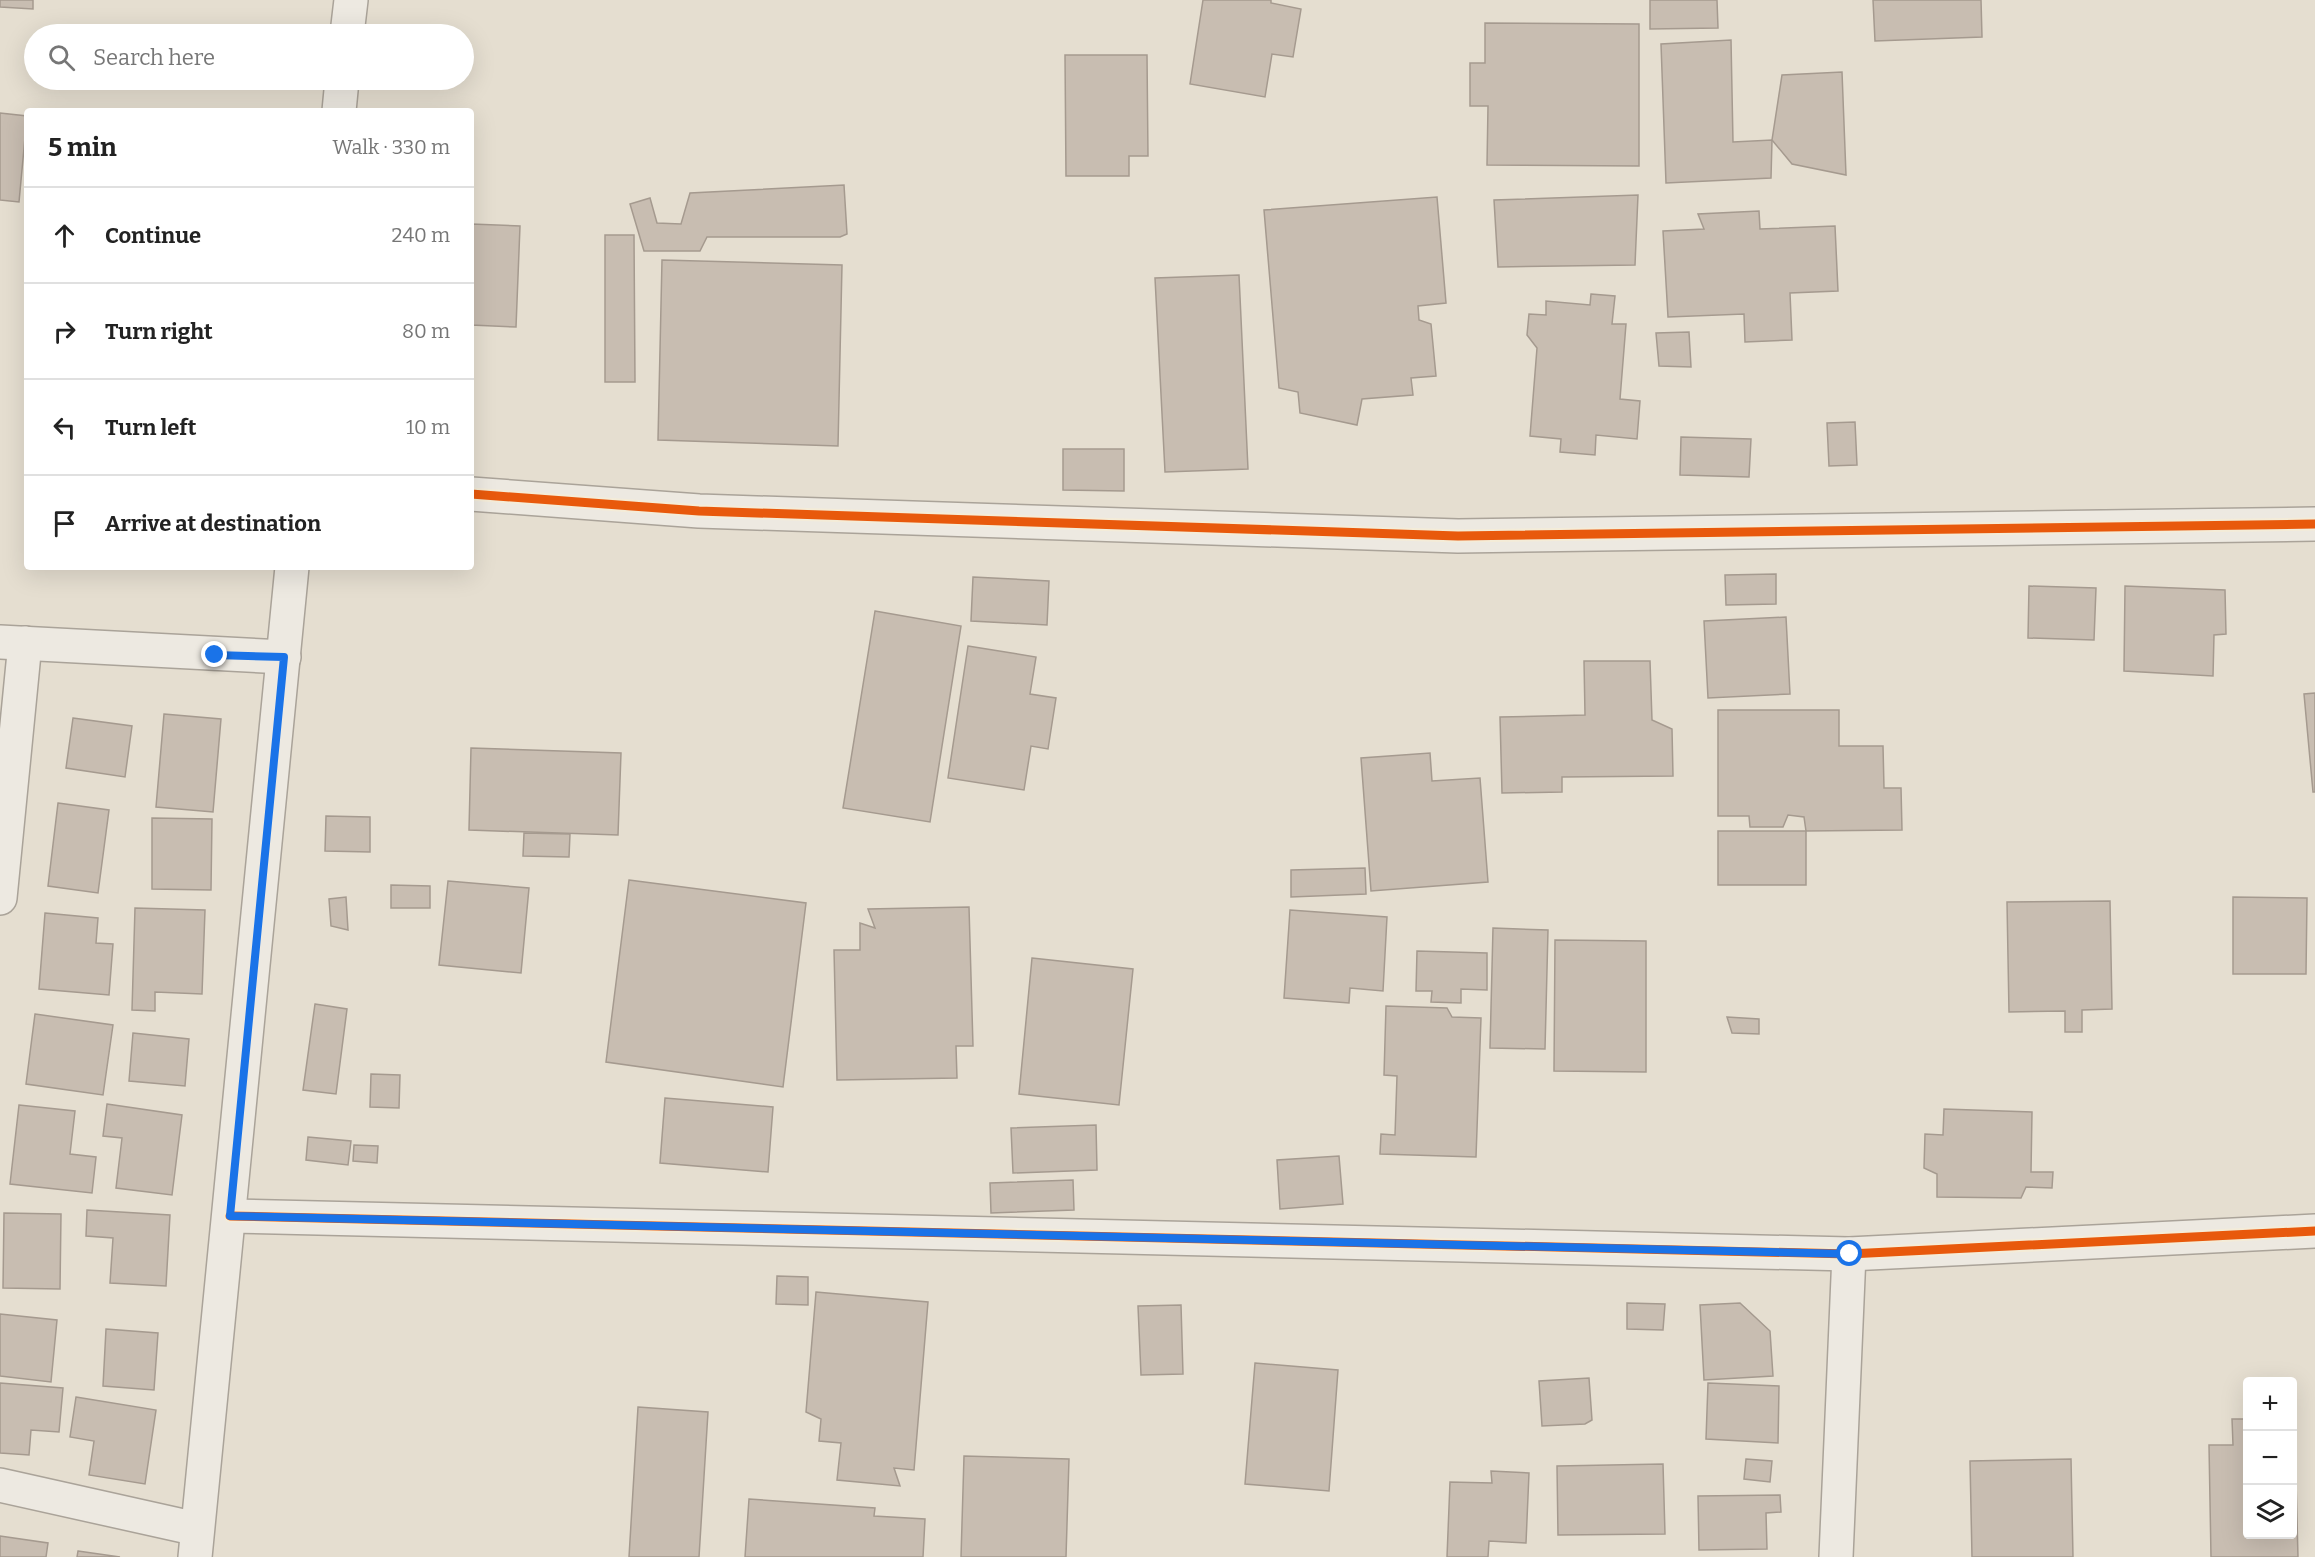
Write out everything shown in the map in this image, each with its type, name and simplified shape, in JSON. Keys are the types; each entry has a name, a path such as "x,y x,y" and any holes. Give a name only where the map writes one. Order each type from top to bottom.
{"street":[{"path":"348,24 351,0"},
{"path":"339,108 341,90"},
{"path":"474,494 699,511 1458,536 2315,524"},
{"path":"0,1485 196,1543 230,1216 292,570"},
{"path":"0,897 12,642 284,657"},
{"path":"230,1216 1850,1254 2315,1231"},
{"path":"1836,1557 1850,1254"}],"building":[{"path":"0,0 33,0 33,9 0,7"},
{"path":"1203,0 1271,0 1271,3 1301,9 1293,57 1272,54 1265,97 1190,84"},
{"path":"1650,0 1717,0 1718,28 1650,29"},
{"path":"1873,0 1981,0 1982,37 1875,41"},
{"path":"1485,23 1639,24 1639,166 1487,165 1488,106 1470,106 1470,63 1485,63"},
{"path":"1731,40 1733,142 1772,140 1771,178 1666,183 1661,44"},
{"path":"1065,55 1147,55 1148,156 1129,156 1129,176 1066,176"},
{"path":"1842,72 1846,175 1792,164 1772,140 1782,75"},
{"path":"0,113 24,116 24,148 19,202 0,200"},
{"path":"844,185 847,234 840,237 707,237 700,251 644,251 630,204 650,198 657,223 681,224 690,193"},
{"path":"1638,195 1635,265 1498,267 1494,200"},
{"path":"1437,197 1446,303 1418,306 1419,320 1431,324 1436,376 1411,378 1413,395 1362,399 1357,425 1300,413 1298,392 1279,388 1264,210"},
{"path":"1759,211 1760,229 1835,226 1838,291 1790,293 1792,340 1745,342 1744,314 1668,317 1663,231 1704,229 1698,214"},
{"path":"474,224 520,226 516,327 474,325"},
{"path":"605,235 634,235 635,382 605,382"},
{"path":"662,260 842,265 838,446 658,440"},
{"path":"1239,275 1248,469 1165,472 1155,278"},
{"path":"1591,294 1615,296 1612,324 1626,324 1620,399 1640,401 1637,439 1596,435 1595,455 1560,452 1561,439 1530,436 1537,348 1527,335 1529,314 1546,315 1546,301 1590,305"},
{"path":"1689,332 1691,367 1659,366 1656,333"},
{"path":"1855,422 1857,465 1829,466 1827,423"},
{"path":"1681,437 1751,439 1749,477 1680,475"},
{"path":"1063,449 1124,449 1124,491 1063,490"},
{"path":"1776,574 1776,604 1726,605 1725,575"},
{"path":"973,577 1049,581 1047,625 971,621"},
{"path":"2029,586 2096,588 2094,640 2028,638"},
{"path":"2125,586 2225,590 2226,634 2214,635 2213,676 2124,671"},
{"path":"875,611 961,626 930,822 843,808"},
{"path":"1786,617 1790,694 1708,698 1704,621"},
{"path":"968,646 1036,657 1030,694 1056,698 1048,749 1031,746 1024,790 948,778"},
{"path":"1584,661 1650,661 1652,720 1672,729 1673,776 1562,777 1562,792 1502,793 1500,717 1585,715"},
{"path":"2315,693 2315,792 2313,792 2304,694"},
{"path":"1718,710 1839,710 1839,746 1883,746 1884,788 1901,788 1902,830 1806,831 1804,817 1788,815 1783,827 1750,827 1749,816 1718,816"},
{"path":"164,714 221,719 213,812 156,807"},
{"path":"73,718 132,726 125,777 66,768"},
{"path":"471,748 621,753 618,835 469,830"},
{"path":"1430,753 1432,781 1480,778 1488,882 1371,891 1361,758"},
{"path":"58,803 109,810 98,893 48,886"},
{"path":"326,816 370,817 370,852 325,851"},
{"path":"152,818 212,819 211,890 152,889"},
{"path":"1718,831 1806,831 1806,885 1718,885"},
{"path":"524,833 570,834 569,857 523,856"},
{"path":"1365,868 1366,894 1291,897 1291,870"},
{"path":"629,880 806,903 783,1087 606,1062"},
{"path":"448,881 529,888 521,973 439,965"},
{"path":"391,885 430,886 430,908 391,908"},
{"path":"346,897 348,930 331,926 329,899"},
{"path":"2233,897 2307,898 2306,974 2233,974"},
{"path":"2110,901 2112,1009 2082,1010 2082,1032 2065,1032 2065,1011 2009,1012 2007,902"},
{"path":"969,907 973,1046 956,1046 957,1078 837,1080 834,950 860,950 860,923 875,928 868,909"},
{"path":"135,908 205,910 202,994 155,992 155,1011 132,1010"},
{"path":"1290,910 1387,917 1383,991 1350,988 1349,1003 1284,998"},
{"path":"45,913 98,918 96,943 113,944 109,995 39,989"},
{"path":"1493,928 1548,930 1545,1049 1490,1048"},
{"path":"1555,940 1646,941 1646,1072 1554,1071"},
{"path":"1417,951 1487,953 1487,990 1461,989 1461,1003 1431,1002 1432,991 1416,991"},
{"path":"1032,958 1133,969 1119,1105 1019,1094"},
{"path":"315,1004 347,1009 336,1094 303,1090"},
{"path":"1386,1006 1447,1008 1452,1017 1481,1018 1476,1157 1380,1154 1381,1134 1395,1135 1397,1076 1384,1075"},
{"path":"35,1014 113,1025 103,1095 26,1084"},
{"path":"1727,1017 1759,1019 1759,1034 1732,1033"},
{"path":"133,1033 189,1039 185,1086 129,1081"},
{"path":"371,1074 400,1075 399,1108 370,1107"},
{"path":"665,1098 773,1107 768,1172 660,1163"},
{"path":"107,1104 182,1115 172,1195 116,1188 122,1138 103,1136"},
{"path":"19,1105 75,1111 70,1154 96,1157 92,1193 10,1184"},
{"path":"1944,1109 2032,1112 2031,1172 2053,1172 2052,1188 2026,1187 2021,1198 1937,1197 1937,1174 1924,1168 1925,1134 1943,1135"},
{"path":"1096,1125 1097,1170 1013,1173 1011,1128"},
{"path":"308,1137 351,1141 348,1165 306,1160"},
{"path":"354,1145 378,1146 377,1163 353,1161"},
{"path":"1339,1156 1343,1204 1280,1209 1277,1160"},
{"path":"1073,1180 1074,1210 991,1213 990,1183"},
{"path":"87,1210 170,1215 166,1286 110,1283 113,1238 86,1236"},
{"path":"4,1213 61,1214 60,1289 3,1288"},
{"path":"777,1276 808,1277 808,1305 776,1304"},
{"path":"816,1292 928,1302 914,1470 894,1468 900,1486 837,1480 841,1443 819,1441 821,1419 806,1412"},
{"path":"1627,1303 1665,1304 1663,1330 1627,1329"},
{"path":"1740,1303 1770,1331 1773,1376 1704,1380 1700,1305"},
{"path":"1181,1305 1183,1374 1141,1375 1138,1306"},
{"path":"0,1314 57,1320 51,1382 0,1376"},
{"path":"106,1329 158,1333 154,1390 103,1386"},
{"path":"1255,1363 1338,1370 1329,1491 1245,1484"},
{"path":"1589,1378 1592,1420 1585,1424 1542,1426 1539,1381"},
{"path":"0,1383 63,1388 59,1432 31,1430 29,1455 0,1453"},
{"path":"1708,1383 1779,1386 1778,1443 1706,1439"},
{"path":"76,1397 156,1410 145,1484 89,1475 94,1441 70,1437"},
{"path":"638,1407 708,1412 699,1557 629,1557"},
{"path":"2232,1419 2243,1419 2243,1539 2297,1539 2297,1519 2298,1557 2211,1557 2209,1445 2233,1445"},
{"path":"964,1456 1069,1459 1066,1557 961,1557"},
{"path":"1746,1459 1772,1461 1770,1482 1744,1479"},
{"path":"2071,1459 2073,1557 1972,1557 1970,1461"},
{"path":"1663,1464 1665,1534 1558,1535 1557,1466"},
{"path":"1491,1471 1529,1473 1526,1543 1489,1541 1488,1557 1447,1557 1450,1482 1492,1483"},
{"path":"1780,1495 1781,1512 1766,1513 1767,1549 1699,1550 1698,1496"},
{"path":"749,1499 875,1508 874,1516 925,1519 923,1557 745,1557"},
{"path":"0,1536 48,1543 46,1557 0,1557"},
{"path":"78,1551 120,1557 77,1557"}],"cycle path":[{"path":"474,494 699,511 1458,536 2315,524"},
{"path":"230,1216 1849,1254 2315,1231"}],"route":[{"path":"215,655 284,657 230,1216 1850,1254"}]}
